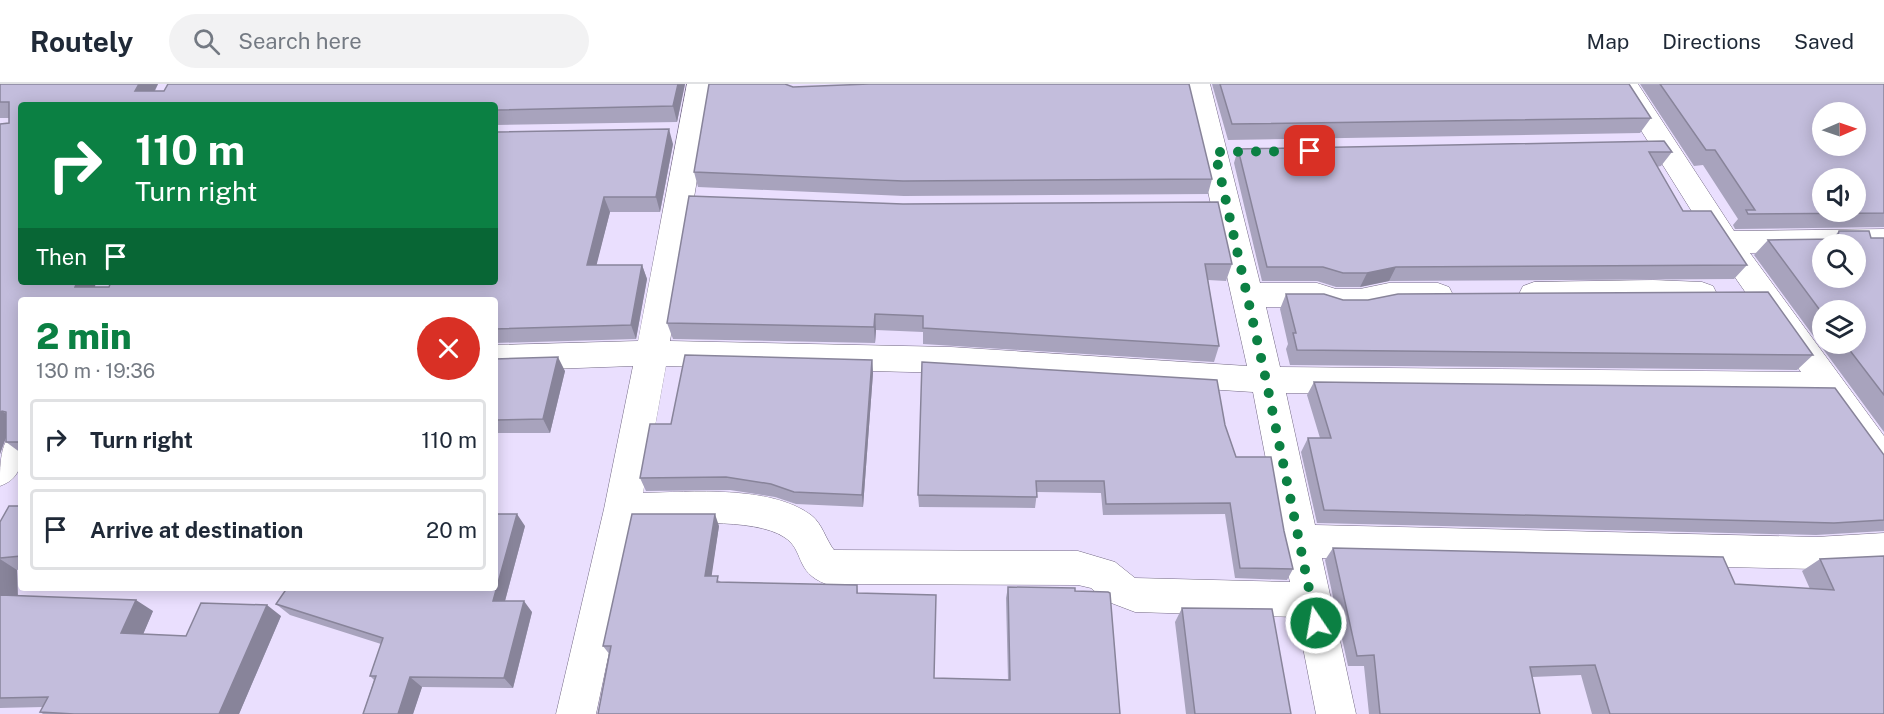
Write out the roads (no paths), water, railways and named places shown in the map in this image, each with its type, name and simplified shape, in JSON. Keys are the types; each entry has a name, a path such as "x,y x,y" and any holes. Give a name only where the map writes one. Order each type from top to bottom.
{"street":[{"path":"576,714 622,508 652,353 692,199 679,133 700,84"},
{"path":"1197,84 1227,152 1215,206 1248,295 1336,714"},
{"path":"1625,84 1651,145 1726,242 1884,463"},
{"path":"1726,242 1884,240"},
{"path":"1510,294 1763,293"},
{"path":"1248,295 1317,295 1336,301 1360,301 1389,295 1465,295"},
{"path":"498,358 652,353 951,360 1266,380 1831,386"},
{"path":"0,471 18,444"},
{"path":"622,508 751,509 788,520 801,528 814,556 826,567 1078,568 1102,574 1119,589 1135,595 1311,600"},
{"path":"1298,541 1792,552 1884,549"}]}
